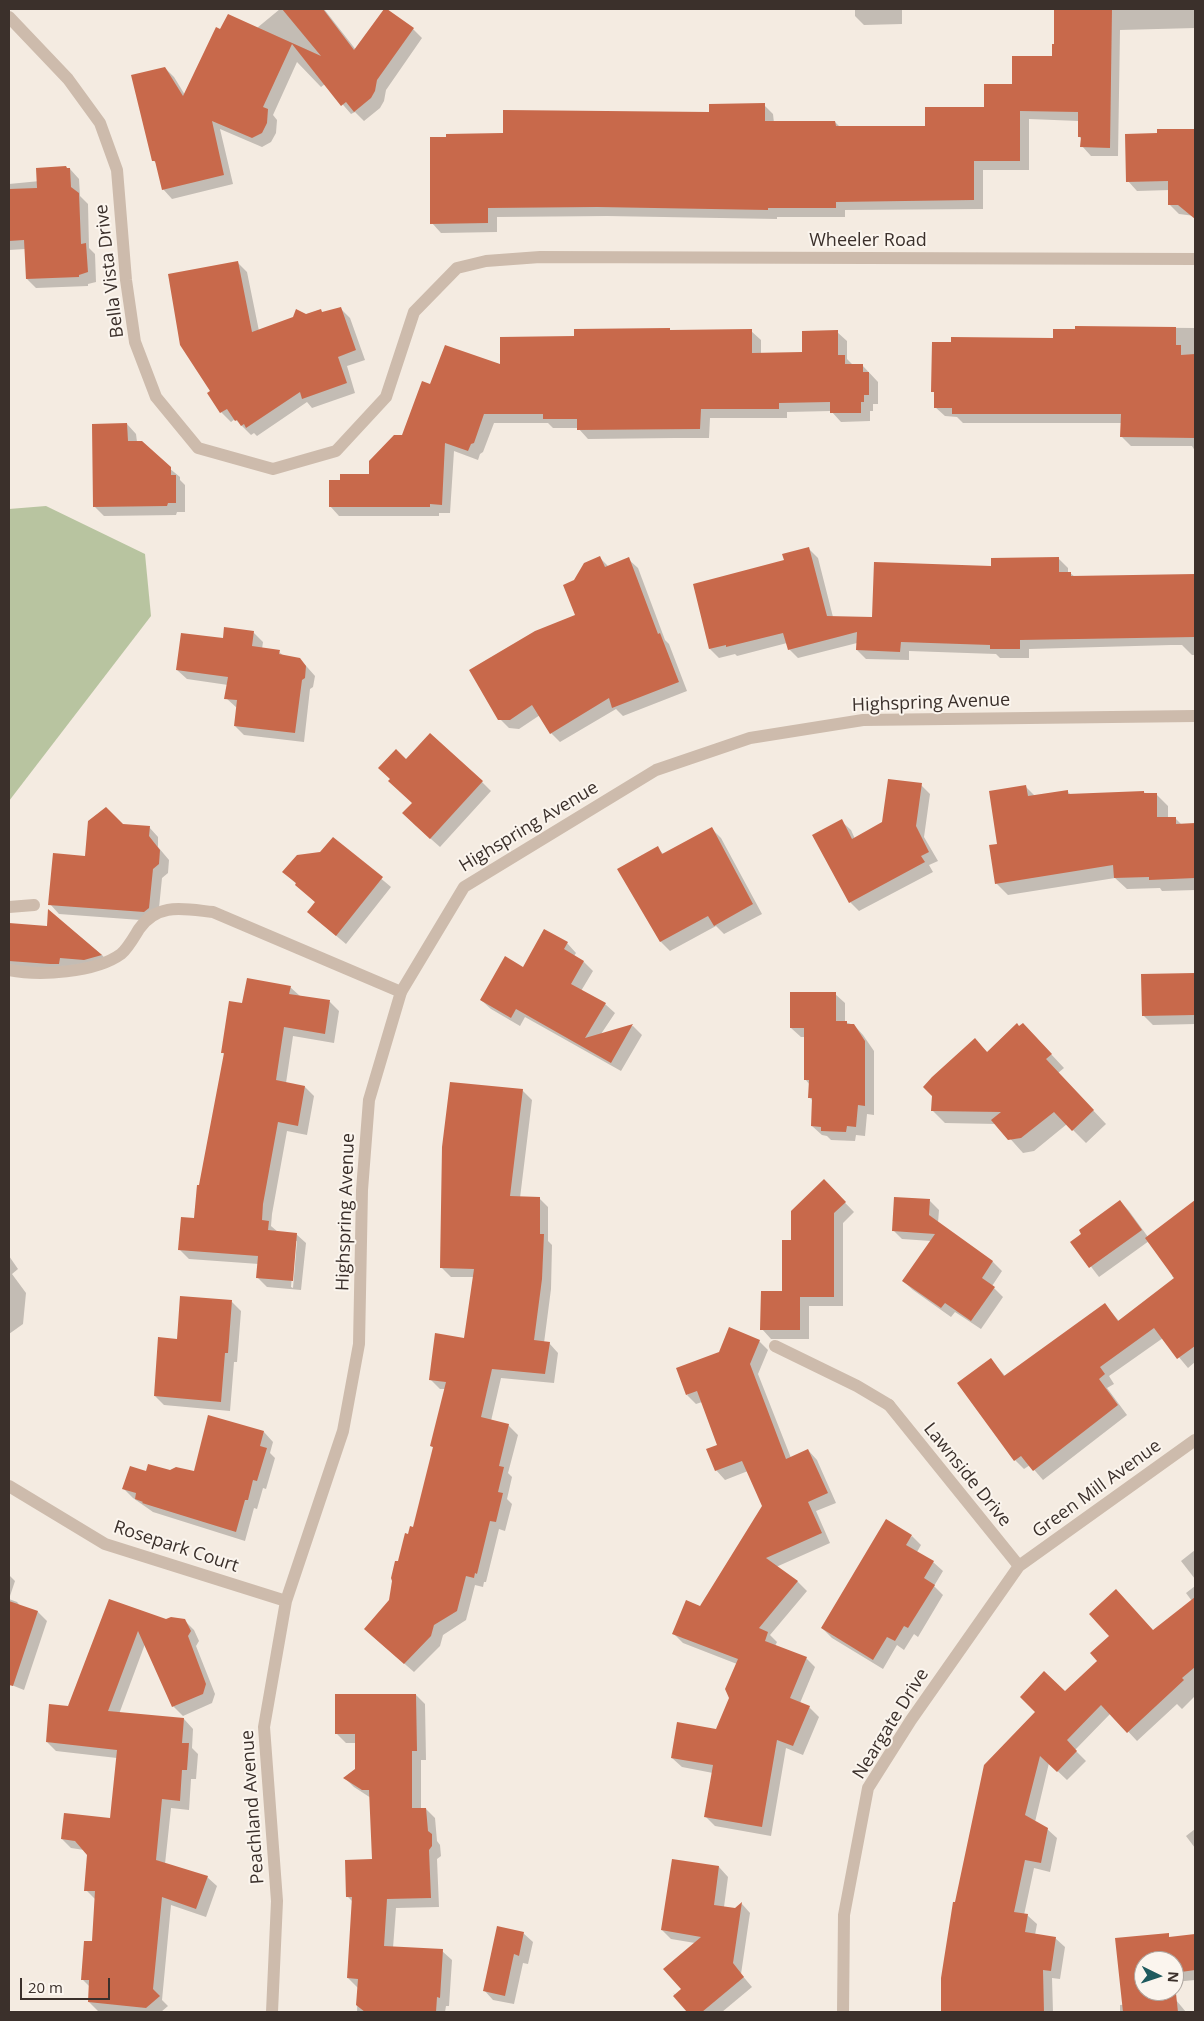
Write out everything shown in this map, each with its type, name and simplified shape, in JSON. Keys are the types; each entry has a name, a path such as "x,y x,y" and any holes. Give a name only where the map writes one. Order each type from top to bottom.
{"street":[{"name":"Bella Vista Drive","path":"9,17 68,78 100,123 117,170 126,280 135,342 156,397 198,448 273,469 336,450 386,397 414,312 457,268 486,261 540,257"},
{"name":"Wheeler Road","path":"540,257 1195,259"},
{"name":"Highspring Avenue","path":"286,1601 343,1431 359,1344 362,1190 369,1100 401,992 464,887 656,770 750,738 863,720 1195,716"},
{"path":"9,907 34,905"},
{"path":"9,970 58,973 92,967 122,954 146,920 168,908 213,912 401,992"},
{"name":"Lawnside Drive","path":"775,1346 857,1386 889,1405 1019,1566"},
{"name":"Green Mill Avenue","path":"1019,1566 1195,1440"},
{"name":"Rosepark Court","path":"9,1486 105,1544 286,1601"},
{"name":"Neargate Drive","path":"843,2012 844,1915 868,1788 911,1720 1019,1566"},
{"name":"Peachland Avenue","path":"272,2012 277,1901 264,1726 286,1601"}],"green space":[{"path":"46,506 145,554 151,616 9,801 9,509"}],"building":[{"path":"282,9 323,9 354,50 384,9 387,9 414,28 377,80 375,91 371,98 354,112 346,102 341,106 292,44 263,107 268,109 267,123 262,133 252,138 212,121 224,175 162,190 155,161 152,161 131,75 165,67 183,96 216,27 220,29 228,14 321,56"},
{"path":"1054,9 1112,9 1110,148 1080,147 1081,137 1078,137 1078,112 1020,111 1020,161 974,161 974,200 836,202 836,208 768,208 768,210 597,207 488,208 488,223 430,224 430,137 446,137 446,134 503,133 503,110 709,112 709,104 765,103 765,121 835,121 836,126 925,126 925,107 984,107 984,84 1012,84 1012,56 1052,56"},
{"path":"1157,129 1195,129 1195,219 1178,205 1168,205 1168,181 1126,182 1125,134 1157,133"},
{"path":"66,166 70,168 71,187 79,193 81,244 86,243 88,272 79,275 79,277 26,279 24,240 9,241 9,189 37,188 36,168"},
{"path":"238,261 252,332 293,317 296,309 306,314 321,309 322,312 341,307 356,350 338,357 347,383 302,399 300,392 246,428 244,424 241,426 237,420 235,421 227,409 220,413 207,393 210,391 180,345 168,274"},
{"path":"1075,326 1176,327 1176,345 1181,345 1181,355 1195,354 1195,438 1120,437 1121,414 952,414 952,408 934,408 934,392 931,392 932,342 951,342 951,337 1053,338 1053,329 1075,329"},
{"path":"670,328 670,330 752,329 752,353 802,352 802,331 838,330 838,355 845,355 845,364 863,364 863,372 869,372 869,395 864,395 864,402 861,402 861,413 830,413 830,402 779,403 779,409 701,409 700,429 577,430 577,419 543,419 543,414 484,414 474,443 471,444 468,451 445,443 442,505 430,504 430,507 329,507 329,480 340,480 340,474 369,474 369,461 394,435 402,435 422,381 430,384 445,345 500,364 500,337 574,336 574,329"},
{"path":"127,423 128,441 142,441 171,467 171,475 176,475 176,503 168,503 167,506 93,507 92,424"},
{"path":"809,547 827,616 872,617 874,562 991,566 991,558 1059,557 1059,572 1071,572 1071,576 1195,574 1195,637 1020,640 1020,649 990,649 990,645 901,642 900,652 856,650 857,632 788,650 783,633 726,647 726,645 709,649 693,584 784,560 782,554"},
{"path":"600,556 605,567 629,557 658,634 660,633 679,682 612,708 609,698 550,734 532,705 510,720 498,720 469,670 535,631 575,615 563,585 574,580 584,563"},
{"path":"224,627 254,631 252,646 280,650 279,654 300,658 306,666 305,678 302,680 295,733 234,726 237,700 224,699 228,677 176,670 181,633 223,638"},
{"path":"430,733 483,781 430,839 402,813 412,803 388,781 390,779 378,768 396,749 406,759"},
{"path":"888,779 922,783 916,826 929,852 921,856 925,862 849,903 812,835 842,819 852,839 882,822"},
{"path":"1026,785 1028,796 1068,790 1068,794 1144,791 1144,793 1157,793 1157,817 1176,817 1176,824 1195,823 1195,878 1149,880 1149,877 1114,878 1113,865 995,884 989,845 997,844 989,791"},
{"path":"106,807 123,824 150,826 149,836 160,850 159,864 153,869 149,908 144,912 48,905 53,853 85,856 88,821"},
{"path":"712,827 753,904 714,926 708,916 660,942 617,869 658,846 662,854"},
{"path":"333,837 383,877 336,936 307,912 315,902 282,872 297,855 320,852"},
{"path":"48,909 102,955 84,960 60,958 59,964 9,961 9,923 47,926"},
{"path":"544,929 568,942 564,949 584,961 571,984 606,1003 585,1038 633,1024 611,1063 516,1009 511,1018 480,1000 505,956 523,967"},
{"path":"1195,973 1195,1015 1142,1016 1141,974"},
{"path":"247,978 291,986 289,994 330,1000 325,1034 284,1027 276,1080 305,1086 298,1126 278,1122 263,1204 262,1220 269,1221 268,1230 297,1233 293,1281 256,1278 258,1256 178,1250 181,1217 194,1218 197,1185 199,1185 224,1053 221,1053 229,1001 242,1003"},
{"path":"790,992 836,992 836,1021 847,1021 847,1024 854,1024 865,1041 865,1106 858,1105 856,1127 847,1126 846,1132 821,1131 821,1127 811,1126 812,1098 808,1098 809,1080 804,1080 804,1028 790,1028"},
{"path":"1017,1023 1019,1026 1023,1023 1052,1054 1046,1059 1094,1110 1072,1131 1054,1112 1021,1138 1008,1140 991,1120 1001,1112 931,1111 932,1096 923,1087 932,1077 975,1038 987,1052"},
{"path":"450,1082 523,1089 510,1196 540,1197 540,1234 544,1234 542,1279 534,1340 550,1342 545,1374 492,1369 481,1417 509,1424 499,1466 504,1467 498,1492 503,1493 496,1522 490,1521 477,1574 475,1573 474,1578 466,1576 457,1611 434,1625 431,1636 404,1664 364,1629 389,1600 395,1561 398,1561 405,1533 408,1534 410,1526 413,1527 433,1447 430,1446 446,1382 429,1380 435,1333 464,1338 474,1269 440,1268 442,1147"},
{"path":"824,1179 846,1202 834,1213 834,1297 800,1297 800,1330 760,1330 761,1291 782,1291 782,1240 791,1240 791,1211"},
{"path":"894,1197 930,1199 929,1215 993,1261 982,1278 995,1287 971,1321 945,1303 941,1308 902,1281 935,1234 892,1231"},
{"path":"1120,1200 1142,1230 1089,1268 1070,1242 1081,1234 1079,1230"},
{"path":"1195,1200 1195,1346 1177,1359 1154,1328 1100,1367 1105,1374 1099,1379 1118,1405 1033,1471 1021,1456 1014,1461 957,1383 991,1358 1004,1376 1105,1303 1118,1321 1174,1278 1145,1238"},
{"path":"180,1296 232,1300 228,1353 225,1353 221,1402 154,1396 158,1337 177,1339"},
{"path":"729,1327 760,1340 750,1364 786,1459 808,1449 828,1493 808,1502 822,1533 766,1558 798,1581 759,1628 768,1632 765,1641 807,1657 790,1698 810,1706 793,1746 777,1740 762,1827 704,1817 713,1765 671,1758 677,1722 716,1729 729,1698 725,1689 738,1659 672,1634 686,1600 700,1606 762,1506 742,1461 715,1471 706,1449 717,1445 697,1391 686,1395 676,1368 719,1352"},
{"path":"208,1415 264,1431 260,1446 267,1448 257,1481 253,1480 248,1500 245,1500 236,1532 142,1503 135,1499 136,1493 122,1489 130,1466 146,1471 148,1464 170,1470 176,1467 194,1471"},
{"path":"886,1519 912,1535 906,1545 934,1561 924,1578 935,1585 908,1628 904,1626 895,1641 887,1637 873,1660 821,1628"},
{"path":"1116,1589 1153,1630 1195,1597 1195,1667 1182,1678 1184,1680 1127,1733 1101,1705 1067,1740 1077,1751 1057,1772 1040,1756 1025,1815 1048,1828 1041,1863 1025,1860 1014,1912 1028,1914 1025,1932 1056,1937 1051,1971 1043,1970 1044,2012 941,2012 941,1978 953,1902 955,1902 984,1765 1035,1712 1020,1697 1044,1671 1065,1691 1097,1661 1090,1653 1109,1636 1089,1614"},
{"path":"109,1599 166,1619 171,1617 185,1619 191,1631 188,1636 206,1684 203,1694 172,1707 138,1631 108,1711 184,1718 182,1743 189,1743 187,1770 182,1770 180,1801 162,1799 156,1860 208,1876 196,1909 162,1897 153,1989 160,1996 146,2008 88,2002 89,1980 81,1980 84,1941 92,1941 95,1891 84,1891 87,1855 75,1841 61,1839 64,1813 110,1818 117,1750 46,1742 49,1704 68,1706"},
{"path":"9,1601 38,1611 13,1686 9,1685"},
{"path":"335,1694 416,1694 417,1751 412,1751 412,1808 426,1808 428,1831 432,1834 432,1846 429,1850 431,1898 387,1899 384,1946 443,1949 440,1998 437,1997 436,2012 365,2012 356,2005 358,1979 347,1978 352,1897 346,1897 345,1860 372,1859 369,1790 362,1790 343,1778 355,1769 355,1734 335,1734"},
{"path":"672,1859 719,1866 714,1905 735,1908 742,1902 733,1963 744,1977 702,2012 687,2012 673,1996 681,1989 663,1969 701,1937 661,1930"},
{"path":"497,1926 524,1932 519,1956 514,1954 505,1996 483,1991"},
{"path":"1169,1933 1169,1937 1195,1934 1195,1970 1184,1972 1184,1951 1134,1951 1134,2001 1177,2001 1178,2012 1123,2012 1115,1938"}]}
